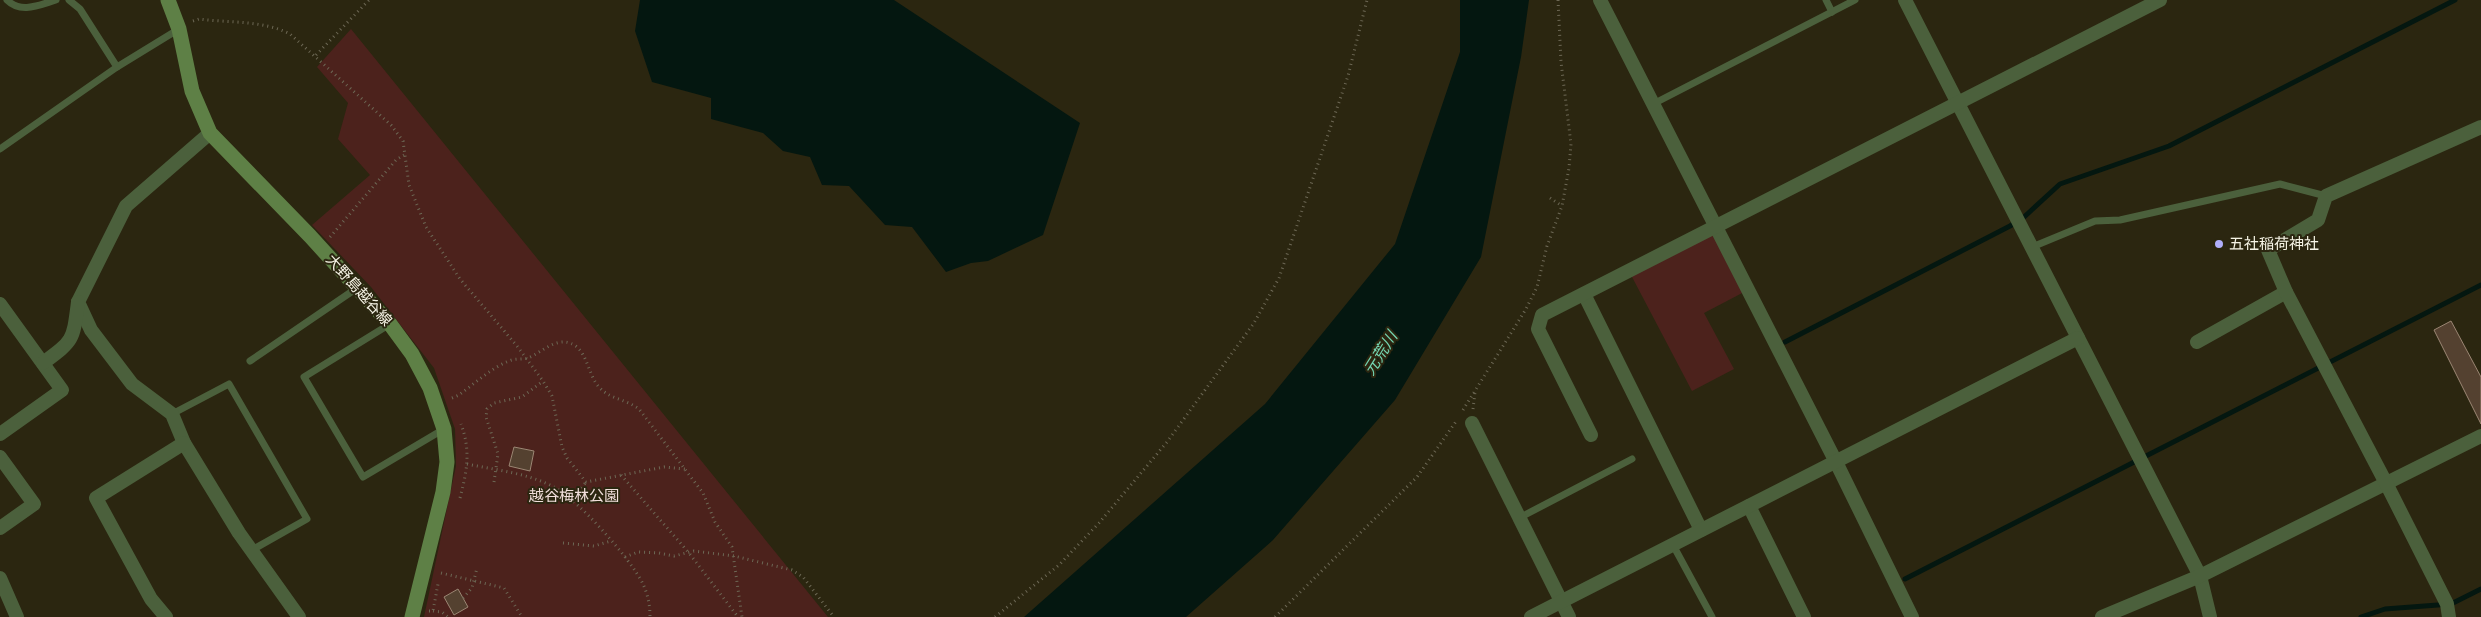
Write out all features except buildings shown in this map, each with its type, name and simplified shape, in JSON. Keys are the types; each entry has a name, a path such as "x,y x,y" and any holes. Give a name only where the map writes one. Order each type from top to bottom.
{"main road":[{"name":"大野島越谷線","path":"168,0 183,26 192,91 199,113 210,133 390,324 412,354 430,388 444,429 447,462 443,492 412,617"}],"street":[{"path":"1600,0 1717,226 1912,617"},
{"path":"1905,0 2200,576 2210,617"},
{"path":"1591,435 1538,328 1542,315 2160,0"},
{"path":"2449,617 2447,604 2388,485 2286,292 2268,250 2318,220 2326,196 2481,127"},
{"path":"42,363 66,346 74,333 78,302 126,206 210,133"},
{"path":"2197,342 2286,292"},
{"path":"1584,294 1701,530"},
{"path":"78,302 91,330 132,384 172,414 184,442 239,533 299,617"},
{"path":"0,304 62,390 0,434"},
{"path":"1531,617 2078,338"},
{"path":"1472,423 1569,617"},
{"path":"2102,617 2200,576 2388,485 2481,436"},
{"path":"166,617 151,599 96,498 184,442"},
{"path":"0,457 34,504 0,528"},
{"path":"1749,506 1804,617"},
{"path":"0,578 17,617"}],"lane":[{"path":"7,0 13,6 29,8 56,0"},
{"path":"69,0 80,9 117,67"},
{"path":"1826,0 1832,12"},
{"path":"1653,104 1855,0"},
{"path":"0,149 117,67 183,26"},
{"path":"2032,247 2095,221 2120,220 2280,184 2326,196"},
{"path":"250,361 357,288"},
{"path":"390,324 304,377 363,477 444,429"},
{"path":"172,414 229,384 307,518 252,550"},
{"path":"1519,518 1632,459"},
{"path":"1673,545 1712,617"}],"path":[{"path":"316,55 369,0"},
{"path":"995,617 1058,565 1099,523 1167,442 1254,323 1279,278 1348,76 1367,0"},
{"path":"1275,617 1417,477 1519,322 1537,287 1547,246 1562,206 1569,168 1570,144 1561,62 1558,0"},
{"path":"183,26 199,20 280,28 316,55 392,125 403,141 406,171 414,199 440,251 460,279 543,381 552,396 562,448 567,458 586,482"},
{"path":"329,237 396,160 405,154"},
{"path":"1550,198 1562,206"},
{"path":"452,398 458,396 507,362 527,359 548,346 559,342 568,343 577,348 598,386 613,397 630,402 639,408 703,493 715,522 732,548 742,617"},
{"path":"494,482 498,454 486,417 487,409 494,403 522,397 543,381"},
{"path":"1472,423 1476,390"},
{"path":"467,464 527,476 554,487 572,500 625,557 643,584 650,601 650,617"},
{"path":"572,500 586,482 664,467 685,469"},
{"path":"621,474 689,553 738,617"},
{"path":"563,542 594,546 611,542"},
{"path":"625,557 638,552 659,552 674,556 694,551 734,556 792,570 803,577 834,617"},
{"path":"463,598 469,594 477,568"},
{"path":"441,573 504,588 522,617"},
{"path":"433,611 442,612 448,617"}],"green space":[{"name":"越谷梅林公園","path":"351,29 828,617 424,617 456,466 455,429 434,368 371,287 312,225 370,175 338,139 348,103 317,67"},
{"path":"1715,231 1746,291 1704,313 1734,369 1692,391 1631,275"}],"water":[{"path":"640,0 894,0 1080,123 1043,235 988,261 971,263 946,272 912,227 885,225 849,186 822,185 810,157 783,151 763,133 711,119 711,98 652,82 635,31"},
{"name":"元荒川","path":"1460,0 1529,0 1521,57 1481,257 1395,400 1273,540 1186,617 1024,617 1265,404 1395,244 1460,52"}],"waterway":[{"path":"1785,342 2010,226 2023,218 2060,184 2169,146 2455,0"},
{"path":"1905,579 2481,285"},
{"path":"2361,617 2385,609 2451,604 2481,589"}],"place":[{"name":"五社稲荷神社","path":"2219,244"}]}
